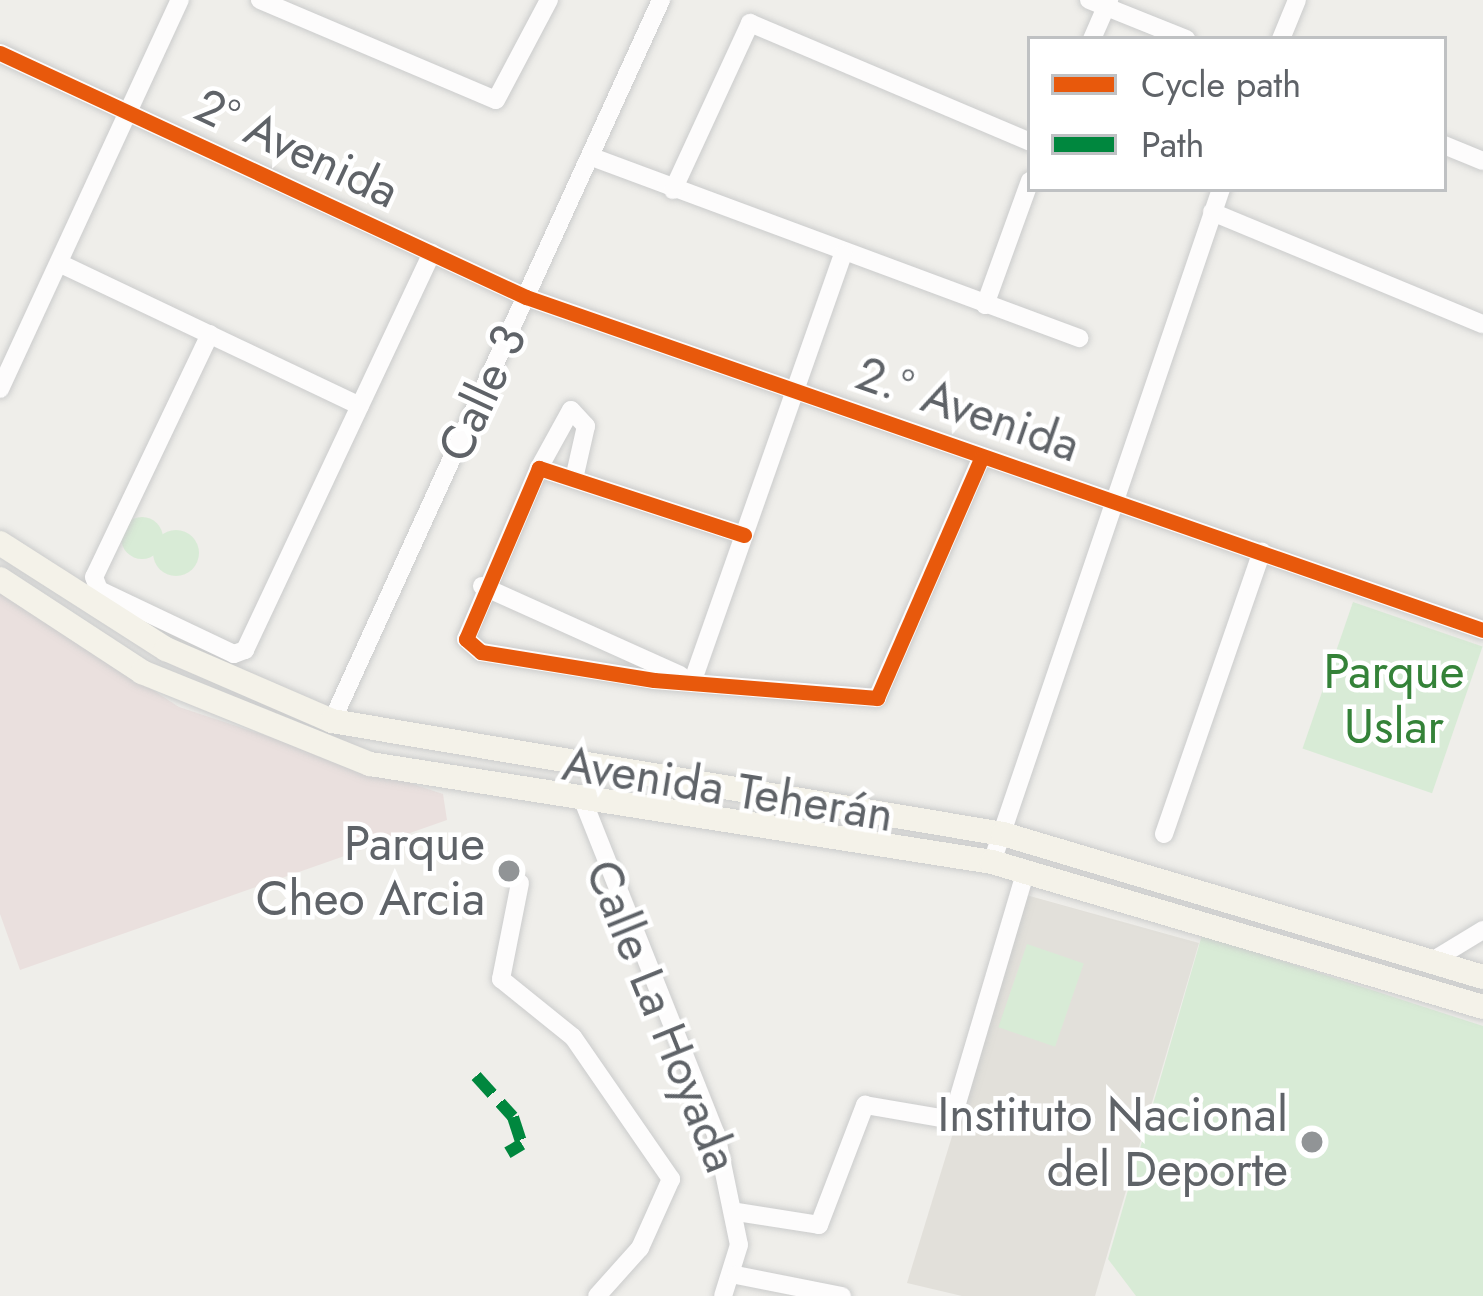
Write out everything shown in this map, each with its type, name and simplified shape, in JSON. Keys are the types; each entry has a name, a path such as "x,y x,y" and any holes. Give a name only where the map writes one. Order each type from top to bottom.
{"main road":[{"name":"Avenida Teherán","path":"0,543 166,649 332,721 1003,834 1483,977"},
{"name":"Avenida Teherán","path":"0,579 142,672 275,731 370,764 584,803 992,862 1483,1007"}],"street":[{"path":"0,389 180,0"},
{"path":"260,0 496,100 549,0"},
{"name":"Calle 3","path":"332,721 661,0"},
{"path":"1282,36 1297,0"},
{"path":"1093,36 1102,2 1179,36"},
{"path":"673,190 750,23 1027,141"},
{"path":"0,53 129,113"},
{"name":"2° Avenida","path":"129,113 432,253"},
{"path":"1447,146 1483,161"},
{"path":"592,157 1078,338"},
{"path":"985,305 1027,189"},
{"path":"992,862 1111,497 1220,192"},
{"path":"1212,212 1483,324"},
{"path":"210,334 94,577 99,590 224,654 245,650 432,253"},
{"name":"2.° Avenida","path":"432,253 526,297 1483,630"},
{"path":"693,680 843,254"},
{"path":"59,263 360,406"},
{"path":"574,479 586,426 571,410 482,586 472,649 693,680 878,698 981,459"},
{"path":"538,469 744,535"},
{"path":"1164,834 1262,550"},
{"path":"482,586 654,672"},
{"name":"Calle La Hoyada","path":"584,803 737,1212 736,1275"},
{"path":"737,1212 819,1225 865,1105 952,1120 1026,870"},
{"path":"520,883 501,980 573,1037 671,1179 640,1248 597,1296"},
{"path":"1432,961 1483,930"},
{"path":"722,1296 736,1275 842,1296"}],"shaded area":[{"path":"0,591 179,707 443,794 447,820 20,970 0,914"},
{"path":"1026,895 1199,943 1095,1296 962,1296 907,1283"}],"green space":[{"path":"142,517 157,523 163,538 157,553 142,559 127,553 121,538 127,523"},
{"path":"176,530 193,536 199,553 193,570 176,576 159,570 153,553 159,536"},
{"name":"Parque Uslar","path":"1353,602 1483,647 1432,793 1303,749"},
{"name":"Instituto Nacional del Deporte","path":"1202,935 1483,1026 1483,1296 1136,1296 1108,1259"},
{"path":"1027,944 1084,964 1055,1047 998,1027"}],"marked path":[{"path":"476,1076 513,1117 522,1144 507,1153"}],"cycle path":[{"path":"0,53 526,297 1483,630"},
{"path":"744,535 539,468 466,639 481,652 654,680 877,698 981,459"}],"place":[{"name":"Parque Cheo Arcia","path":"509,871"},
{"name":"Instituto Nacional del Deporte","path":"1312,1142"}]}
